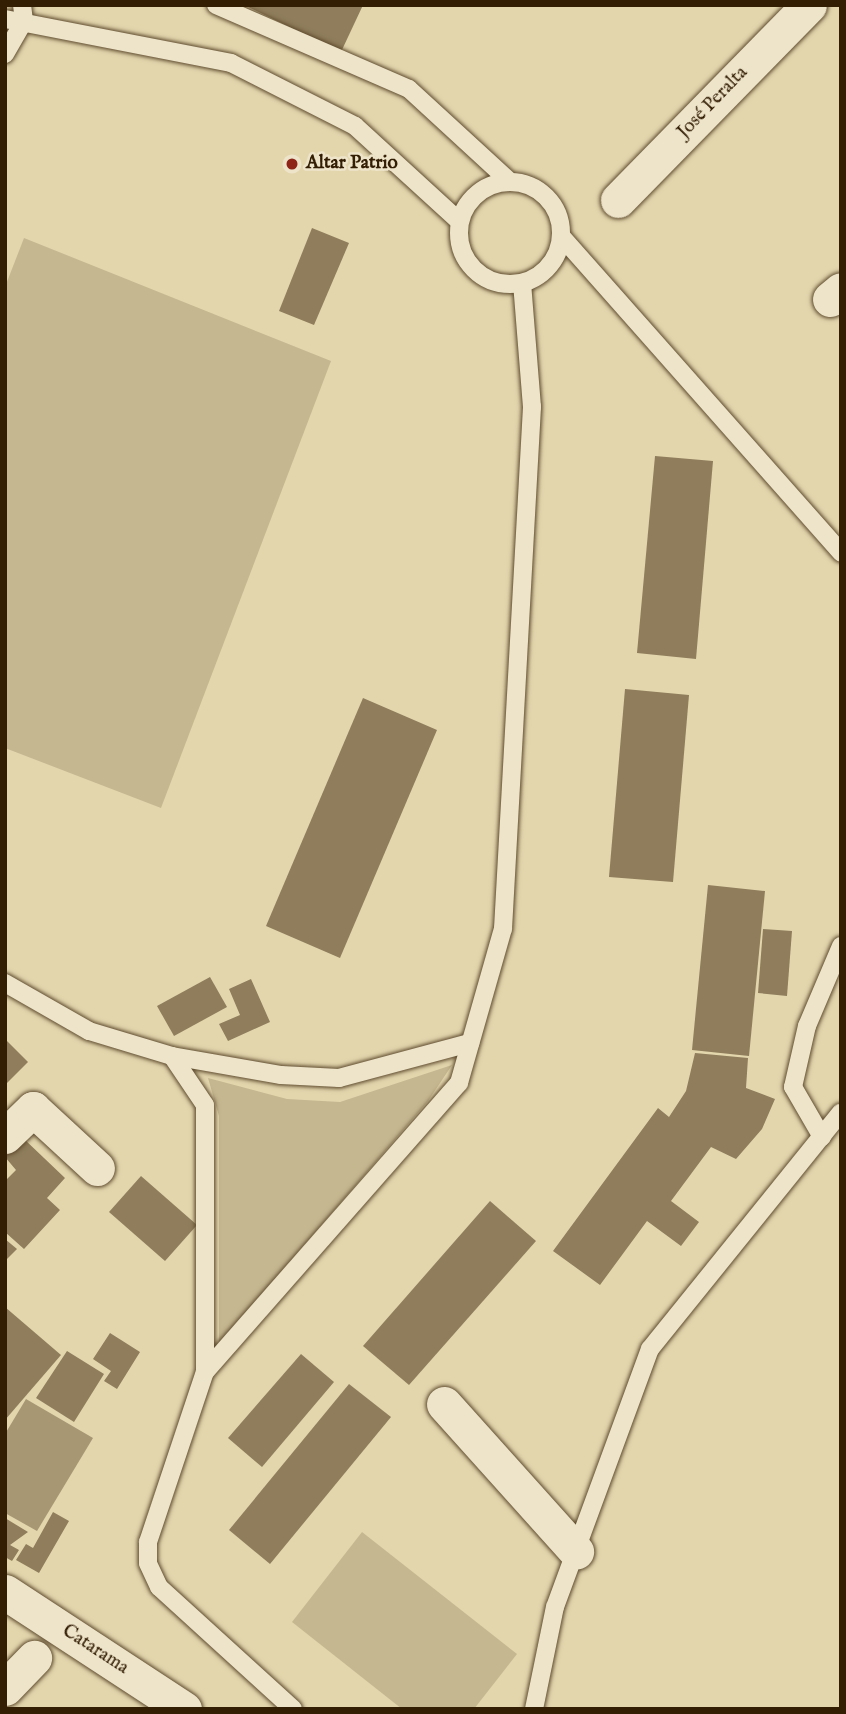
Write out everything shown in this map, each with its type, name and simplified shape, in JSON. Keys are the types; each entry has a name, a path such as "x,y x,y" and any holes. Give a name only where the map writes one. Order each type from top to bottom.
{"street":[{"name":"José Peralta","path":"618,200 809,5"},
{"path":"5,1136 33,1109 97,1168"},
{"path":"444,1404 576,1550"},
{"name":"Catarama","path":"5,1592 184,1709"},
{"path":"5,1688 34,1658"}],"lane":[{"path":"216,5 409,89 510,181 534,188 553,204 561,236 841,553"},
{"path":"5,19 23,13 231,63 295,91 355,126 459,221"},
{"path":"5,54 23,13"},
{"path":"510,181 478,193 459,221 463,255 473,270 488,280 522,283 550,266 561,236"},
{"path":"205,1372 458,1083 470,1043 503,929 531,407 522,283"},
{"path":"821,1137 793,1087 807,1026 841,946"},
{"path":"5,984 89,1031 172,1056 339,1078 470,1043"},
{"path":"172,1056 205,1105 205,1372 148,1542 148,1563 159,1587 293,1709"},
{"path":"534,1709 555,1607 650,1349 841,1112"}],"shaded area":[{"path":"24,238 331,361 161,808 5,748 5,287"},
{"path":"452,1065 428,1101 219,1344 219,1116 208,1078 287,1099 340,1102"},
{"path":"26,1399 93,1438 37,1531 5,1513 5,1434"},
{"path":"362,1532 517,1654 474,1709 402,1709 292,1622"}],"building":[{"path":"244,5 363,5 341,52"},
{"path":"312,228 349,243 314,325 279,311"},
{"path":"655,456 713,461 696,659 637,653"},
{"path":"625,689 689,695 673,882 609,877"},
{"path":"363,698 437,730 340,958 266,926"},
{"path":"708,885 765,891 749,1056 692,1050"},
{"path":"763,929 792,931 787,996 758,993"},
{"path":"210,977 227,1007 174,1036 157,1006"},
{"path":"251,979 270,1022 228,1041 219,1024 240,1015 229,989"},
{"path":"5,1039 28,1062 5,1085"},
{"path":"695,1053 748,1058 746,1088 775,1099 762,1129 736,1159 711,1147 671,1201 699,1222 681,1246 647,1221 600,1285 553,1251 658,1108 669,1117 686,1091"},
{"path":"23,1138 65,1178 47,1198 60,1210 24,1249 5,1232 5,1181 16,1170 5,1157"},
{"path":"141,1176 197,1225 165,1261 109,1212"},
{"path":"490,1201 536,1241 409,1385 363,1346"},
{"path":"5,1239 17,1249 5,1261"},
{"path":"5,1307 61,1355 5,1420"},
{"path":"110,1333 140,1352 117,1389 104,1381 111,1371 93,1359"},
{"path":"67,1351 104,1374 74,1422 36,1398"},
{"path":"301,1354 334,1382 262,1467 228,1438"},
{"path":"349,1384 391,1417 270,1564 229,1530"},
{"path":"53,1512 69,1521 39,1573 16,1560 26,1544 33,1548"},
{"path":"5,1518 28,1532 10,1545 19,1550 12,1561 5,1557"}],"place":[{"name":"Altar Patrio","path":"292,164"}]}
